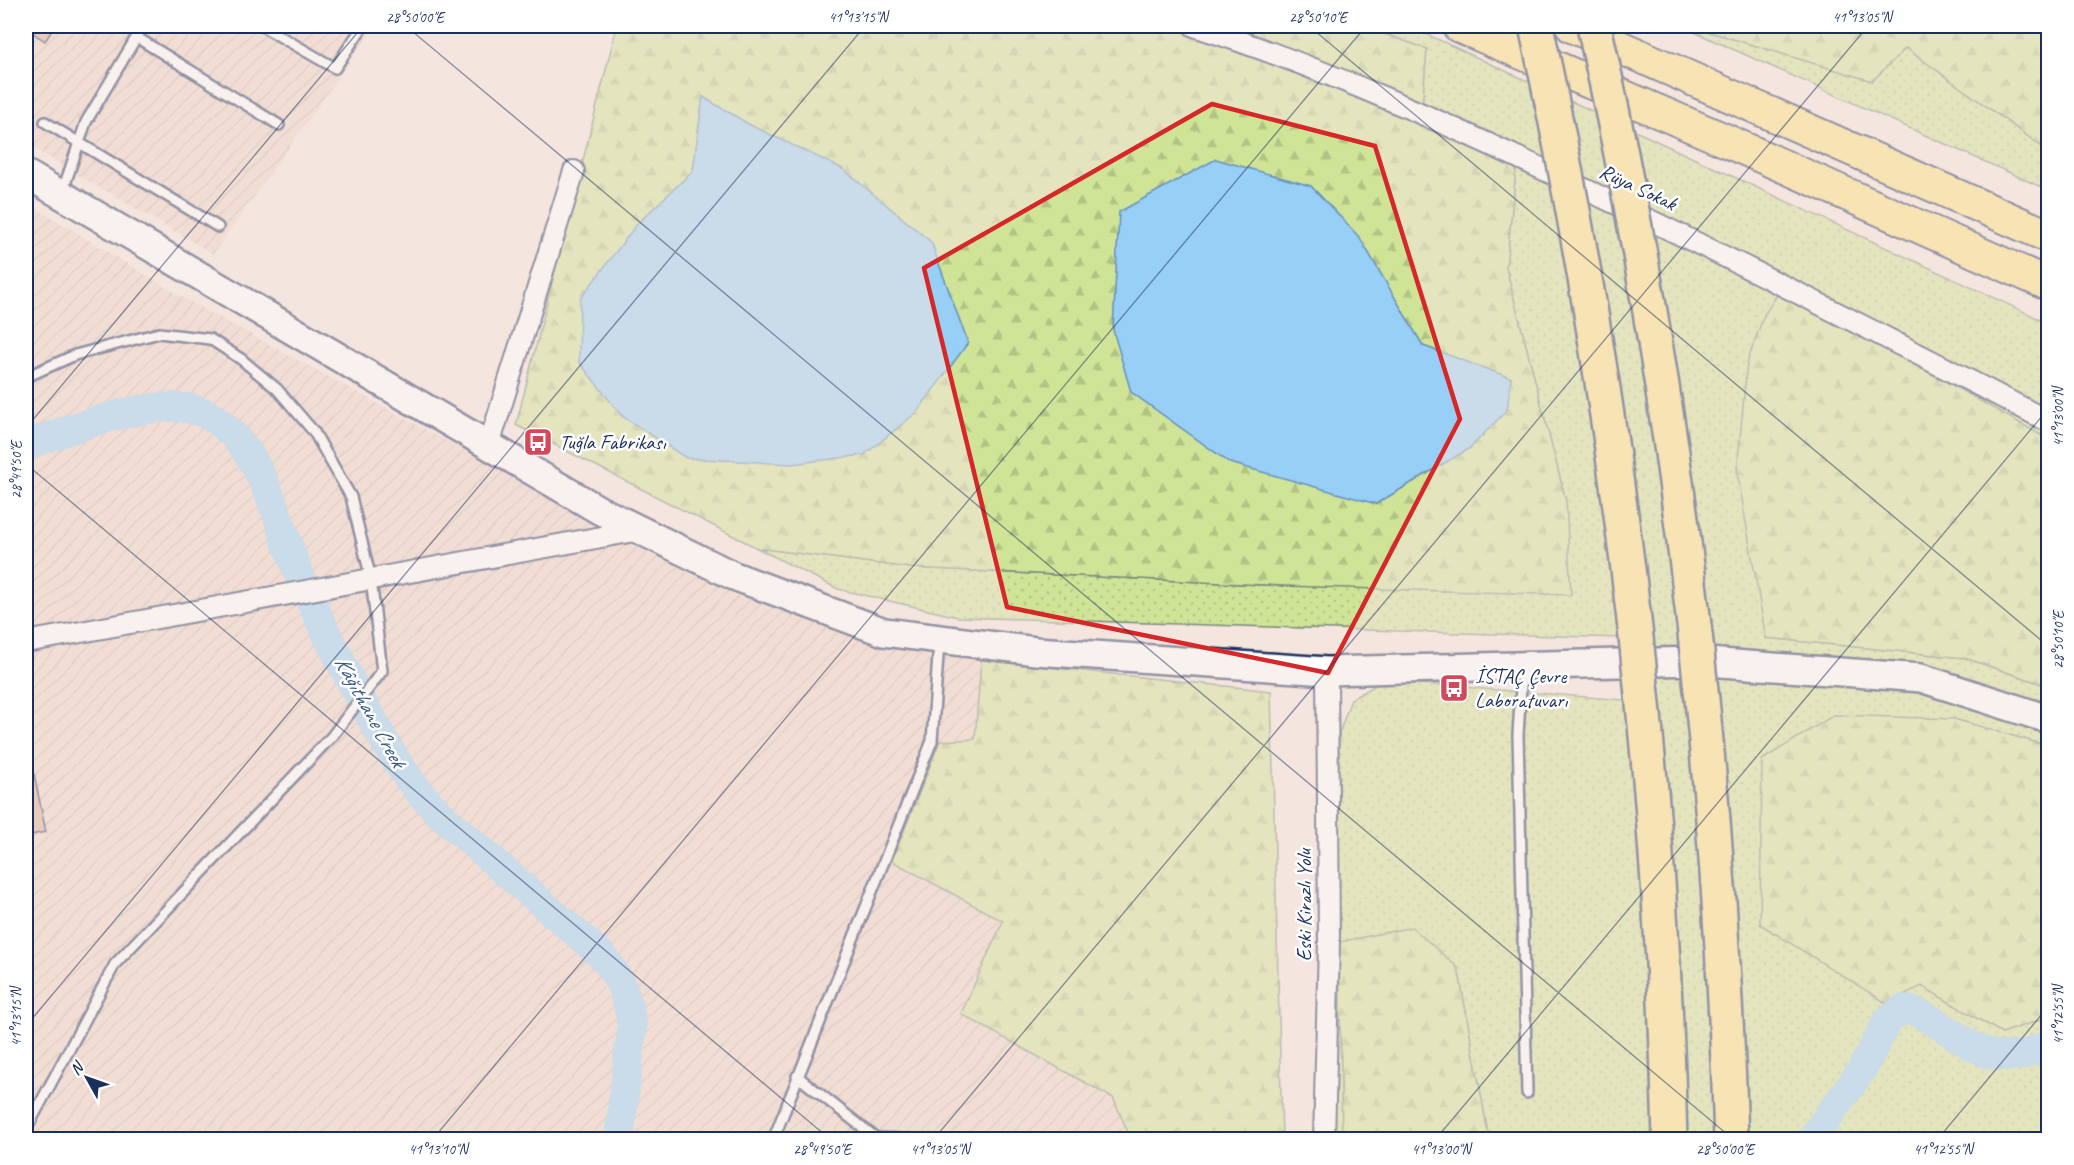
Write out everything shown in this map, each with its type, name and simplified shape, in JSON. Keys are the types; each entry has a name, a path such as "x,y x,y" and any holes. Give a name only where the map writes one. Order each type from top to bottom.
{"highway":[{"path":"1459,26 2049,284"},
{"path":"1536,26 1563,155 1606,402 1629,574 1654,820 1670,1140"},
{"path":"1572,26 2049,236"},
{"path":"1594,26 1612,106 1650,309 1690,582 1715,822 1731,1140"},
{"path":"1955,242 1984,266 2049,303"}],"main road":[{"path":"26,174 599,510 745,580 884,632 939,641 1036,651 1327,671 1695,661 1921,678 2049,719"}],"street":[{"name":"Rüya Sokak","path":"1194,26 1241,41 1394,101 1487,142 1699,243 2049,421"},
{"path":"489,446 574,171"},
{"path":"26,642 640,530"},
{"name":"Eski Kirazlı Yolu","path":"1324,1140 1329,942 1327,671"}],"lane":[{"path":"62,195 86,122 143,26"},
{"path":"262,26 334,68 363,26"},
{"path":"136,37 279,125"},
{"path":"45,122 218,227"},
{"path":"26,378 75,355 159,333 210,339 242,359 277,389 314,432 351,497 371,579 382,671 332,736 116,964 26,1130"},
{"path":"773,1140 932,741 939,641"},
{"path":"1523,666 1518,735 1527,1093"},
{"path":"797,1076 876,1139 931,1140"}],"highlighted area":[{"path":"1212,104 1375,146 1460,419 1328,673 1007,607 924,268"}],"shaded area":[{"path":"26,26 375,26 213,254 26,144"},
{"path":"26,202 182,297 485,462 589,523 724,590 874,645 981,660 975,740 892,861 1003,921 961,1014 1113,1098 1131,1139 26,1139"}],"green space":[{"path":"617,26 1362,26 1427,49 1421,117 1517,159 1506,268 1566,501 1571,595 1283,586 911,568 757,548 516,425","holes":["703,97 750,125 637,224 693,171","1359,238 1423,346 1511,378 1507,410 1470,448 1376,504"]},
{"path":"1362,26 1409,26 2048,323 2048,439 1781,289 1766,638 1965,658 2048,686 2048,746 1954,719 1922,986 2002,1033 2048,1017 2048,1139 1489,1139 1458,968 1339,942 1342,1139 1329,1139 1339,734 1351,699 1383,681 1624,700 1620,638 958,617 838,589 757,548 911,568 1283,586 1566,501 1506,268 1517,159 1421,117 1427,49"},
{"path":"1681,26 1690,26 1872,81 1906,48 2048,151 2048,190"},
{"path":"1690,26 2048,26 2048,151 1906,48 1872,81"},
{"path":"1781,289 2048,439 2048,686 1965,658 1766,638 1737,471 1747,363 1764,315"},
{"path":"981,660 1271,691 1282,1139 1131,1139 1113,1098 961,1014 1003,921 892,861 940,741 975,739"},
{"path":"1834,715 1954,719 2048,746 2048,1017 2002,1033 1922,986 1886,1003 1760,924 1762,760"},
{"path":"1412,927 1458,968 1489,1139 1342,1139 1339,942"}],"water":[{"path":"703,97 750,125 843,169 931,242 968,343 917,412 864,455 791,464 686,458 622,416 579,362 580,299 637,224 693,171"},
{"path":"1216,159 1311,186 1360,238 1423,346 1511,378 1507,410 1470,448 1376,504 1230,463 1131,392 1113,330 1119,212"}],"building":[{"path":"26,26 55,26 45,41"},
{"path":"26,764 32,764 46,832 26,836"}],"waterway":[{"name":"Kâğıthane Creek","path":"26,445 115,416 165,407 186,408 204,413 225,427 242,445 268,490 311,602 351,681 402,770 423,796 448,821 601,955 618,980 629,1007 632,1027 619,1140"},
{"name":"Kâğıthane Creek","path":"1811,1140 1861,1071 1888,1020 1903,1009 1916,1012 1978,1049 1993,1055 2009,1056 2027,1053 2048,1045"}],"place":[{"name":"Tuğla Fabrikası","path":"538,442"},
{"name":"İSTAÇ Çevre Laboratuvarı","path":"1454,688"}]}
